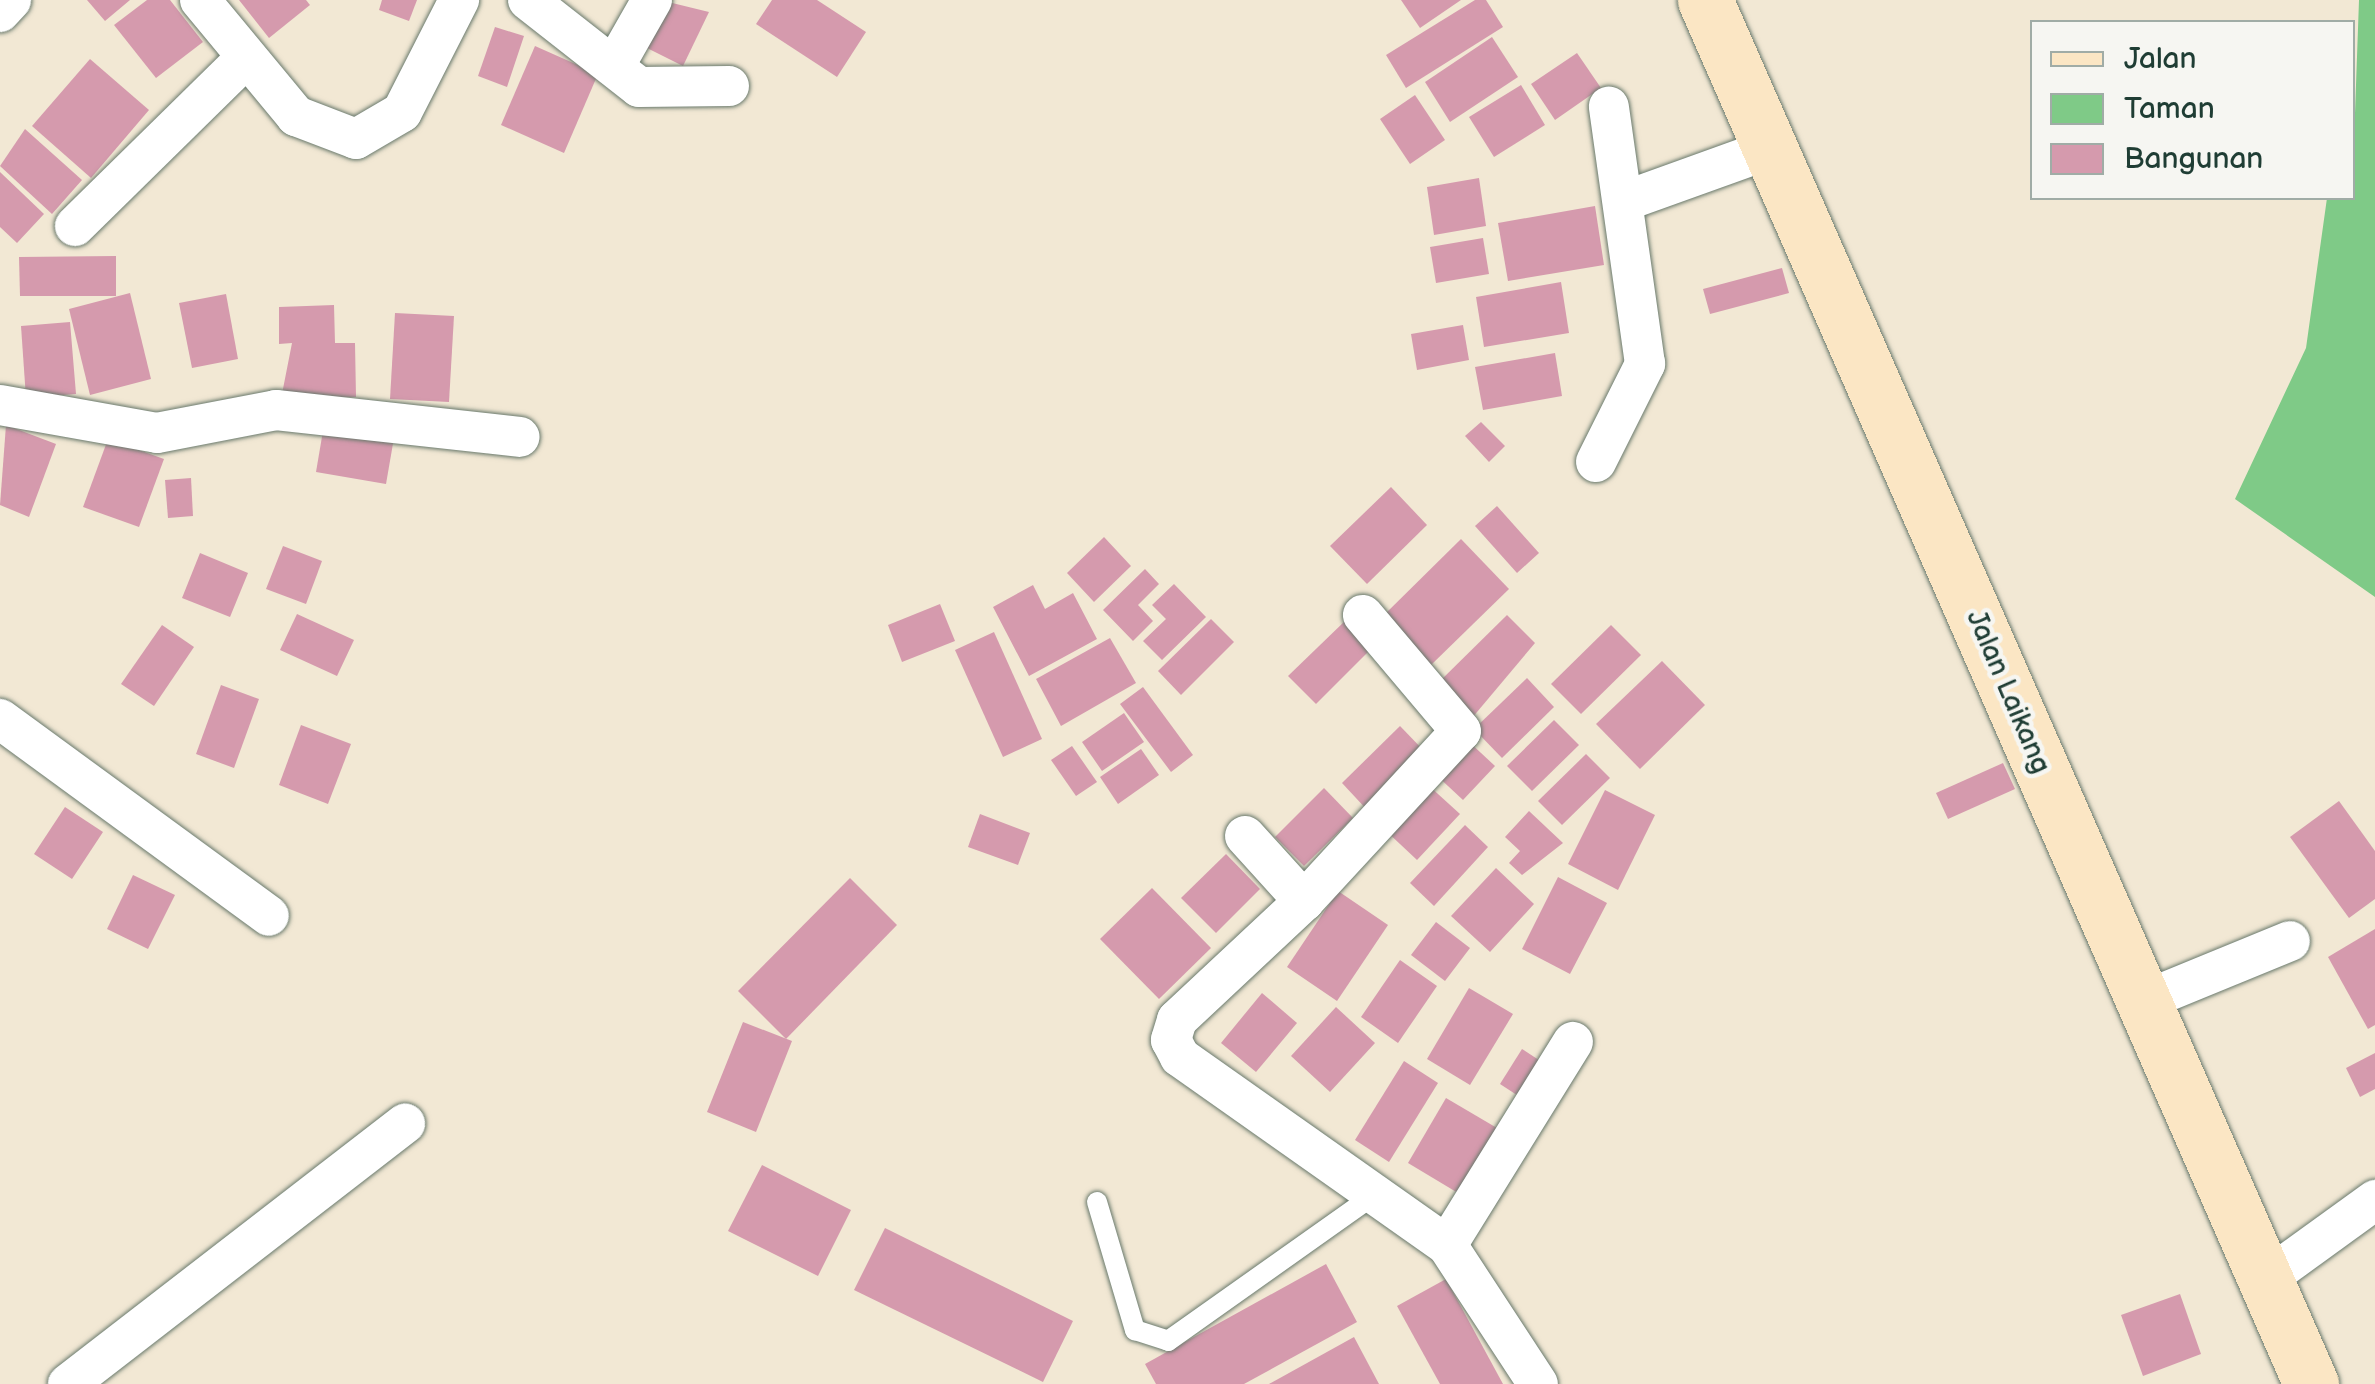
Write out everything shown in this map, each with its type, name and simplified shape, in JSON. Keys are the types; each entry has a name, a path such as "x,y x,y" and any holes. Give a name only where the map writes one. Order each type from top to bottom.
{"main road":[{"name":"Jalan Laikang","path":"1706,0 2138,1002 2311,1384"}],"street":[{"path":"0,12 11,0"},
{"path":"200,0 296,116 335,136 374,136 415,91 459,0"},
{"path":"528,0 656,92 728,86"},
{"path":"615,65 652,0"},
{"path":"75,226 246,58"},
{"path":"1596,462 1645,364 1609,108"},
{"path":"1625,201 1772,148"},
{"path":"0,405 157,433 276,410 520,438"},
{"path":"1363,615 1460,731 1304,902 1177,1020 1172,1040 1180,1057 1447,1245 1538,1384"},
{"path":"0,719 269,916"},
{"path":"1245,836 1304,902"},
{"path":"2138,1002 2290,941"},
{"path":"1447,1245 1574,1042"},
{"path":"68,1384 406,1124"},
{"path":"2266,1279 2375,1200"}],"lane":[{"path":"1097,1202 1135,1330 1168,1341 1373,1196"}],"green space":[{"path":"2359,0 2375,0 2375,597 2235,499 2306,348 2327,200 2355,200"}],"building":[{"path":"87,0 130,0 105,21"},
{"path":"147,0 170,0 203,42 156,78 114,25"},
{"path":"239,0 306,0 310,5 269,38"},
{"path":"382,0 417,0 409,21 379,10"},
{"path":"660,0 709,12 683,66 639,44"},
{"path":"772,0 817,0 866,32 837,77 756,24"},
{"path":"1401,0 1461,0 1420,28"},
{"path":"1475,0 1486,0 1503,27 1406,88 1386,55"},
{"path":"495,27 524,36 507,87 478,76"},
{"path":"1492,37 1518,77 1450,122 1425,82"},
{"path":"535,46 598,74 564,153 501,125"},
{"path":"1577,53 1601,88 1555,120 1531,84"},
{"path":"90,59 149,110 91,178 32,126"},
{"path":"1521,85 1545,125 1494,157 1469,117"},
{"path":"1415,95 1445,140 1410,164 1380,119"},
{"path":"25,129 82,180 52,214 0,166"},
{"path":"0,172 44,214 17,243 0,227"},
{"path":"1479,178 1486,226 1434,235 1427,187"},
{"path":"1595,206 1604,265 1508,281 1498,223"},
{"path":"1483,238 1489,274 1436,283 1430,247"},
{"path":"116,256 116,296 20,296 19,257"},
{"path":"1782,268 1789,293 1710,314 1703,289"},
{"path":"1561,282 1569,333 1484,347 1476,297"},
{"path":"130,293 151,379 90,395 69,309"},
{"path":"226,294 238,359 192,368 179,303"},
{"path":"334,305 335,343 355,343 356,397 281,399 292,343 279,344 279,307"},
{"path":"395,313 454,316 449,402 390,399"},
{"path":"70,322 76,394 26,398 21,326"},
{"path":"1463,325 1469,360 1417,370 1411,334"},
{"path":"1555,353 1562,396 1483,410 1475,367"},
{"path":"325,419 395,432 386,484 316,472"},
{"path":"1481,422 1505,446 1489,462 1465,436"},
{"path":"6,425 56,444 29,517 0,505"},
{"path":"108,439 164,459 139,527 83,507"},
{"path":"191,478 193,516 168,518 165,480"},
{"path":"1391,487 1427,525 1367,584 1330,546"},
{"path":"1497,506 1539,553 1517,573 1475,526"},
{"path":"1104,537 1131,566 1094,602 1067,573"},
{"path":"1461,539 1509,589 1430,666 1382,617"},
{"path":"283,546 322,561 306,604 266,589"},
{"path":"200,553 248,573 230,617 182,598"},
{"path":"1145,569 1159,584 1138,605 1153,621 1133,641 1103,610"},
{"path":"1174,584 1206,617 1162,660 1143,641 1166,619 1152,605"},
{"path":"1033,585 1045,609 1073,593 1097,639 1029,676 993,607"},
{"path":"940,604 955,641 902,662 888,625"},
{"path":"297,614 354,640 337,676 280,650"},
{"path":"1507,615 1535,643 1472,718 1438,683"},
{"path":"1211,619 1234,642 1181,695 1158,671"},
{"path":"1347,619 1374,646 1316,704 1288,676"},
{"path":"162,625 194,647 154,706 121,684"},
{"path":"1611,625 1641,655 1581,714 1551,684"},
{"path":"994,632 1042,739 1003,757 955,650"},
{"path":"1110,638 1136,683 1061,726 1036,679"},
{"path":"1662,661 1705,705 1640,769 1596,724"},
{"path":"1527,678 1554,707 1502,758 1474,729"},
{"path":"221,685 259,699 234,768 196,754"},
{"path":"1143,687 1193,755 1171,772 1120,704"},
{"path":"1124,713 1144,742 1102,771 1082,742"},
{"path":"1554,720 1579,745 1532,791 1507,766"},
{"path":"301,725 351,744 328,804 279,785"},
{"path":"1400,726 1427,754 1369,812 1342,783"},
{"path":"1466,739 1495,766 1463,800 1434,773"},
{"path":"1072,746 1097,782 1076,796 1051,760"},
{"path":"1141,749 1159,775 1118,804 1100,777"},
{"path":"1586,754 1610,778 1562,825 1538,801"},
{"path":"2003,763 2015,789 1948,819 1936,793"},
{"path":"1427,784 1460,814 1417,860 1384,829"},
{"path":"1324,788 1353,818 1304,866 1275,837"},
{"path":"1605,790 1655,815 1618,890 1568,864"},
{"path":"2339,801 2375,851 2375,899 2349,918 2290,837"},
{"path":"65,807 103,832 72,879 34,854"},
{"path":"1529,811 1563,843 1522,875 1509,863 1520,851 1505,837"},
{"path":"980,814 1030,833 1018,865 968,847"},
{"path":"1465,825 1488,847 1434,906 1410,883"},
{"path":"1226,854 1260,889 1216,933 1181,898"},
{"path":"1496,868 1534,904 1490,952 1451,916"},
{"path":"133,875 175,895 148,949 107,929"},
{"path":"1558,877 1607,903 1570,974 1522,949"},
{"path":"850,878 897,925 786,1039 738,991"},
{"path":"1152,888 1211,948 1159,999 1100,939"},
{"path":"1338,891 1388,925 1337,1001 1287,967"},
{"path":"1436,922 1470,948 1445,981 1411,955"},
{"path":"2375,929 2375,1025 2368,1029 2328,957"},
{"path":"1400,960 1437,986 1398,1043 1361,1017"},
{"path":"1469,988 1513,1014 1470,1085 1427,1059"},
{"path":"1262,993 1297,1023 1256,1072 1221,1043"},
{"path":"1336,1007 1375,1043 1330,1092 1291,1056"},
{"path":"743,1022 792,1041 756,1132 707,1112"},
{"path":"1522,1049 1548,1066 1526,1101 1500,1084"},
{"path":"2375,1053 2375,1089 2360,1097 2346,1068"},
{"path":"1404,1061 1438,1083 1389,1162 1355,1140"},
{"path":"1446,1098 1497,1128 1458,1193 1408,1163"},
{"path":"762,1165 851,1210 818,1276 728,1231"},
{"path":"885,1228 1073,1321 1043,1382 854,1290"},
{"path":"1326,1264 1357,1322 1244,1384 1156,1384 1145,1364"},
{"path":"1446,1279 1503,1384 1440,1384 1397,1306"},
{"path":"2180,1294 2201,1354 2143,1376 2121,1315"},
{"path":"1354,1337 1379,1384 1269,1384"}]}
